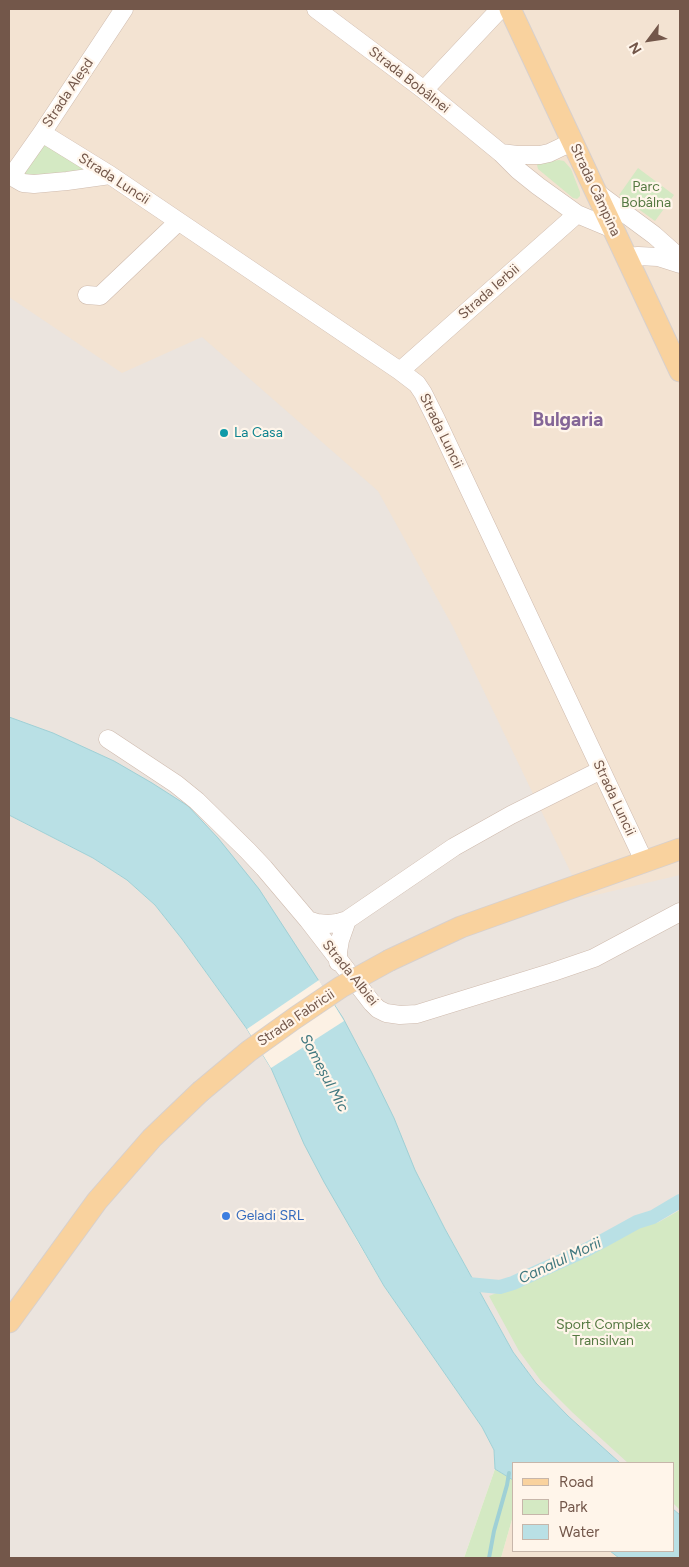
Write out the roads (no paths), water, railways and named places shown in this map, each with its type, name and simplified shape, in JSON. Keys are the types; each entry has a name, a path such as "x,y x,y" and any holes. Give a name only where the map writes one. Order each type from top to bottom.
{"main road":[{"name":"Strada Câmpina","path":"510,9 680,371"},
{"name":"Strada Fabricii","path":"9,1322 97,1201 152,1138 248,1050 341,987 390,960 461,927 680,849"}],"street":[{"name":"Strada Aleșd","path":"10,176 42,133 124,9"},
{"name":"Strada Bobâlnei","path":"316,9 424,90 501,153 530,180 577,214 613,228"},
{"path":"424,90 500,9"},
{"name":"Strada Luncii","path":"42,133 110,175 418,384 428,401 644,861"},
{"path":"501,153 540,155 549,153 572,142"},
{"path":"10,176 23,183 34,184 110,175"},
{"path":"595,192 654,235 680,258"},
{"name":"Strada Ierbii","path":"400,371 577,214"},
{"path":"87,295 100,296 178,222"},
{"path":"627,257 658,257 680,264"},
{"name":"Strada Albiei","path":"108,739 176,784 197,801 264,868 308,920 338,962 372,1003 386,1013 400,1015 416,1014 594,958 680,912"},
{"path":"308,920 328,924 348,920 461,843 511,815 601,770"},
{"path":"338,962 340,940 348,920"}],"water":[{"name":"Someșul Mic","path":"9,717 53,733 114,761 188,806 218,838 259,889 343,1018 394,1118 415,1170 445,1229 513,1352 536,1383 568,1416 619,1462 512,1462 512,1479 495,1469 494,1450 482,1427 384,1286 324,1182 304,1144 271,1068 247,1029 182,939 155,905 127,880 93,858 9,815"},
{"path":"674,1510 680,1515 680,1558 619,1558 611,1552 674,1552"}],"waterway":[{"name":"Canalul Morii","path":"457,1286 468,1284 500,1287 513,1283 588,1249 637,1222 653,1217 680,1201"},
{"path":"489,1558 509,1473"}],"place":[{"name":"La Casa","path":"224,433"},
{"name":"Geladi SRL","path":"226,1216"}],"district":[{"name":"Bulgaria","path":"568,420"}],"park label":[{"name":"Parc Bobâlna","path":"646,196"},
{"name":"Sport Complex Transilvan","path":"603,1334"}]}
